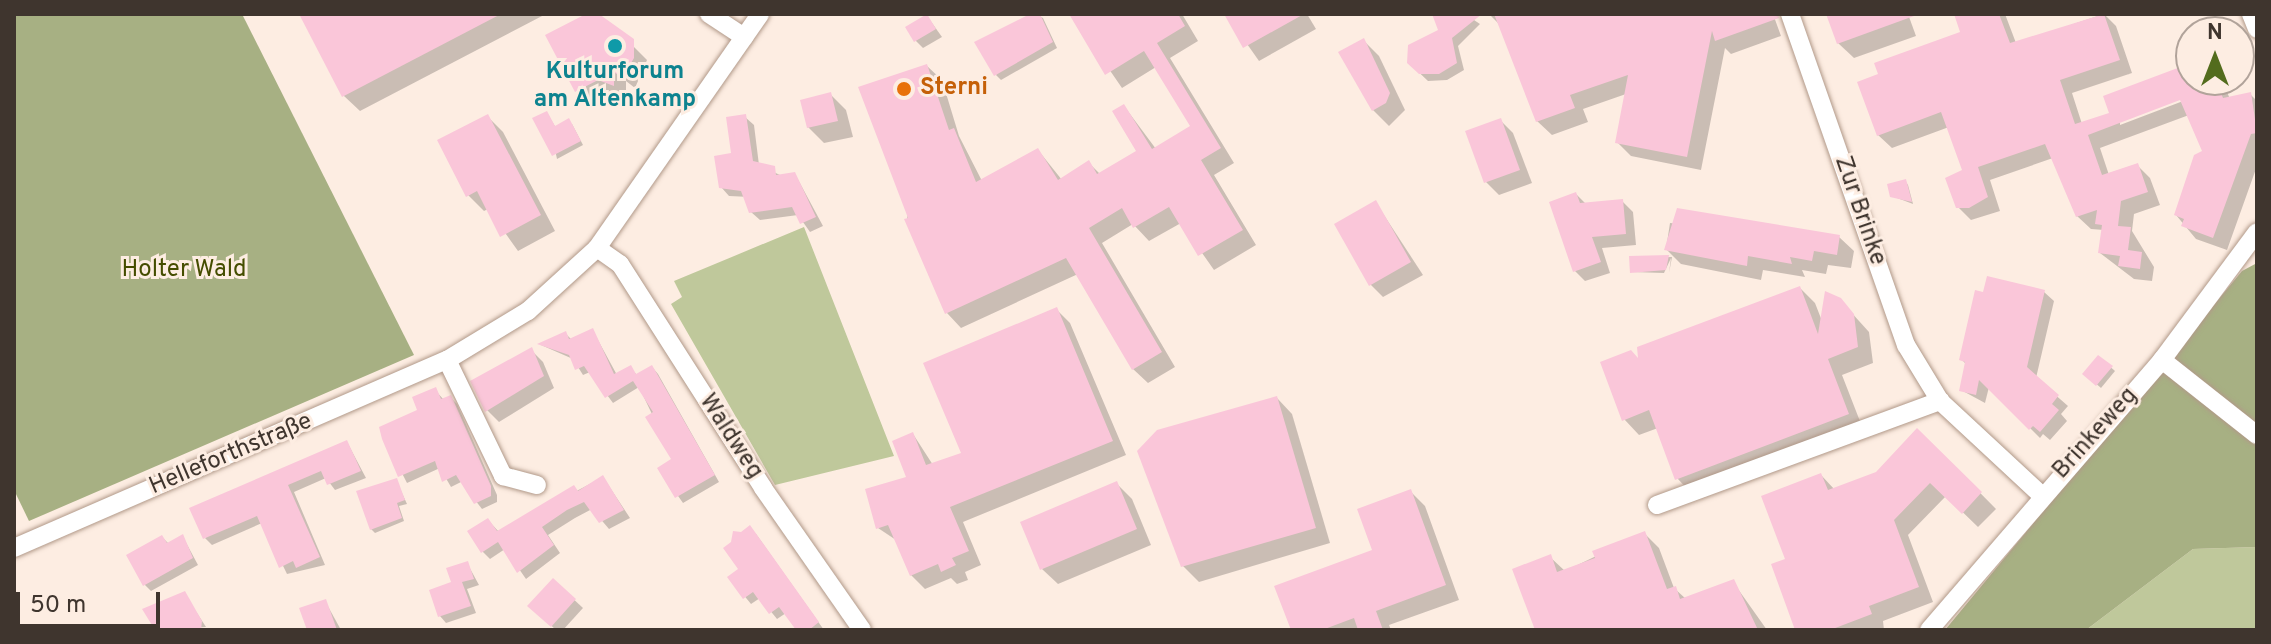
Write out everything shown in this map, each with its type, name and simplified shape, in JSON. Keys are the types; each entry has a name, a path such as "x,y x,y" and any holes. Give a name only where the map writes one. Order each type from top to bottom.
{"street":[{"path":"709,14 744,37"},
{"name":"Helleforthstraße","path":"14,548 447,360 528,311 597,248 760,14"},
{"name":"Zur Brinke","path":"1790,14 1906,345 1940,401 2041,495"},
{"path":"2251,14 2257,29"},
{"name":"Brinkeweg","path":"1929,630 2041,495 2162,360 2257,232"},
{"name":"Waldweg","path":"597,248 620,264 763,488 862,630"},
{"path":"447,360 503,476 537,485"},
{"path":"2162,360 2257,435"},
{"path":"1657,505 1940,401"}],"green space":[{"name":"Holter Wald","path":"14,14 242,14 414,355 29,521 14,490"},
{"path":"804,227 894,456 775,485 671,304 682,297 674,281"},
{"path":"2257,263 2257,547 2193,549 2086,630 1945,630 2242,271"},
{"path":"2257,547 2257,630 2086,630 2193,549"}],"building":[{"path":"299,14 501,14 342,97"},
{"path":"599,14 634,39 634,58 622,78 614,72 614,86 598,80 575,92 545,35 582,16"},
{"path":"927,14 936,29 914,42 905,27"},
{"path":"1030,14 1040,14 1053,42 994,76 974,42"},
{"path":"1069,14 1178,14 1185,26 1157,43 1221,148 1201,160 1243,230 1198,256 1169,207 1133,228 1122,208 1089,228 1162,352 1132,370 1066,258 945,314 904,219 908,218 858,87 927,64 949,130 954,128 976,182 1038,148 1058,180 1089,160 1097,174 1136,151 1112,111 1124,104 1152,149 1190,126 1144,51 1105,75"},
{"path":"1224,14 1304,14 1243,48"},
{"path":"1432,14 1482,14 1452,38 1457,63 1439,74 1419,74 1407,63 1408,45 1438,30"},
{"path":"1494,14 1778,14 1779,18 1715,41 1712,31 1687,157 1615,143 1628,75 1570,95 1575,108 1536,122"},
{"path":"1826,14 1914,14 1914,16 1837,44"},
{"path":"1954,14 1999,14 2010,43 2104,14 2120,60 2060,80 2075,124 2109,113 2103,96 2175,69 2175,96 2252,96 2257,133 2251,134 2213,238 2181,226 2184,219 2174,215 2194,155 2202,151 2180,100 2088,135 2102,175 2138,163 2148,192 2121,201 2118,226 2131,227 2128,250 2142,252 2140,269 2118,266 2120,256 2098,253 2102,225 2095,224 2097,210 2076,217 2045,144 1978,167 1988,197 1969,208 1956,208 1945,178 1962,170 1941,112 1877,136 1857,82 1878,74 1874,63 1960,32"},
{"path":"1364,38 1390,93 1386,103 1372,111 1338,52"},
{"path":"831,92 838,121 807,128 800,100"},
{"path":"547,111 555,126 569,118 581,141 552,156 532,118"},
{"path":"488,114 541,215 500,237 477,191 466,197 437,140"},
{"path":"746,114 753,161 775,166 776,175 795,172 816,217 800,224 792,207 749,213 741,191 719,188 714,156 731,153 726,117"},
{"path":"1501,118 1520,170 1484,183 1465,131"},
{"path":"1906,179 1912,202 1890,197 1887,184"},
{"path":"1576,192 1580,203 1623,199 1626,234 1592,237 1601,262 1573,272 1549,202"},
{"path":"1376,200 1411,262 1369,286 1334,224"},
{"path":"1677,208 1840,235 1837,255 1814,251 1812,261 1790,257 1792,264 1748,256 1747,266 1664,250"},
{"path":"1669,255 1666,270 1630,273 1629,256"},
{"path":"1987,276 2045,290 2027,367 2059,395 2052,404 2059,410 2040,432 2033,426 2029,430 1979,380 1976,395 1959,391 1965,362 1959,360 1975,290 1983,292"},
{"path":"1800,286 1818,334 1825,291 1841,298 1854,314 1858,347 1828,359 1849,414 1675,480 1649,410 1622,421 1600,362 1631,350 1638,358 1637,347"},
{"path":"1057,307 1113,441 950,507 969,551 952,558 956,565 941,572 938,564 910,576 888,525 876,529 865,489 906,477 892,441 913,432 926,465 961,453 923,363"},
{"path":"593,328 614,374 631,365 636,374 652,365 715,475 675,498 657,468 671,459 645,417 653,412 633,381 605,398 584,366 575,370 569,355 537,344 566,331 569,339"},
{"path":"532,347 544,376 485,412 470,381"},
{"path":"2098,355 2113,366 2096,386 2082,374"},
{"path":"436,387 441,399 451,395 491,486 491,496 474,504 456,475 442,482 435,461 398,477 382,439 379,427 417,410 412,397"},
{"path":"1277,396 1316,528 1181,567 1137,451 1157,430"},
{"path":"1917,428 1982,492 1962,514 1930,483 1894,520 1919,587 1869,606 1872,614 1830,630 1795,630 1771,564 1785,559 1761,496 1821,473 1828,490 1876,472"},
{"path":"347,440 361,471 327,485 321,471 288,485 320,557 296,568 293,561 279,568 257,516 203,539 189,508"},
{"path":"603,475 624,510 599,523 584,502 567,510 542,527 554,545 517,573 498,542 481,553 467,531 488,518 497,531 574,485 578,491"},
{"path":"397,478 405,500 397,503 402,518 370,530 356,491"},
{"path":"1117,481 1137,529 1040,570 1020,522"},
{"path":"1411,489 1446,585 1376,611 1383,630 1358,630 1354,618 1322,630 1291,630 1274,586 1372,550 1357,509"},
{"path":"750,525 819,622 809,630 796,630 779,607 769,614 753,592 743,599 727,577 738,569 723,548 731,542 733,531 741,532"},
{"path":"1645,531 1667,589 1676,586 1680,599 1734,579 1758,630 1535,630 1512,569 1551,554 1557,572 1595,558 1592,551"},
{"path":"183,534 193,558 143,586 126,555 162,535 167,543"},
{"path":"468,561 474,579 462,582 471,606 438,617 429,590 451,582 446,568"},
{"path":"553,578 576,599 551,627 527,606"},
{"path":"185,591 202,621 201,630 155,630 142,609"},
{"path":"326,599 337,630 307,630 299,608"}],"place":[{"name":"Kulturforum am Altenkamp","path":"615,46"},
{"name":"Sterni","path":"904,89"}]}
